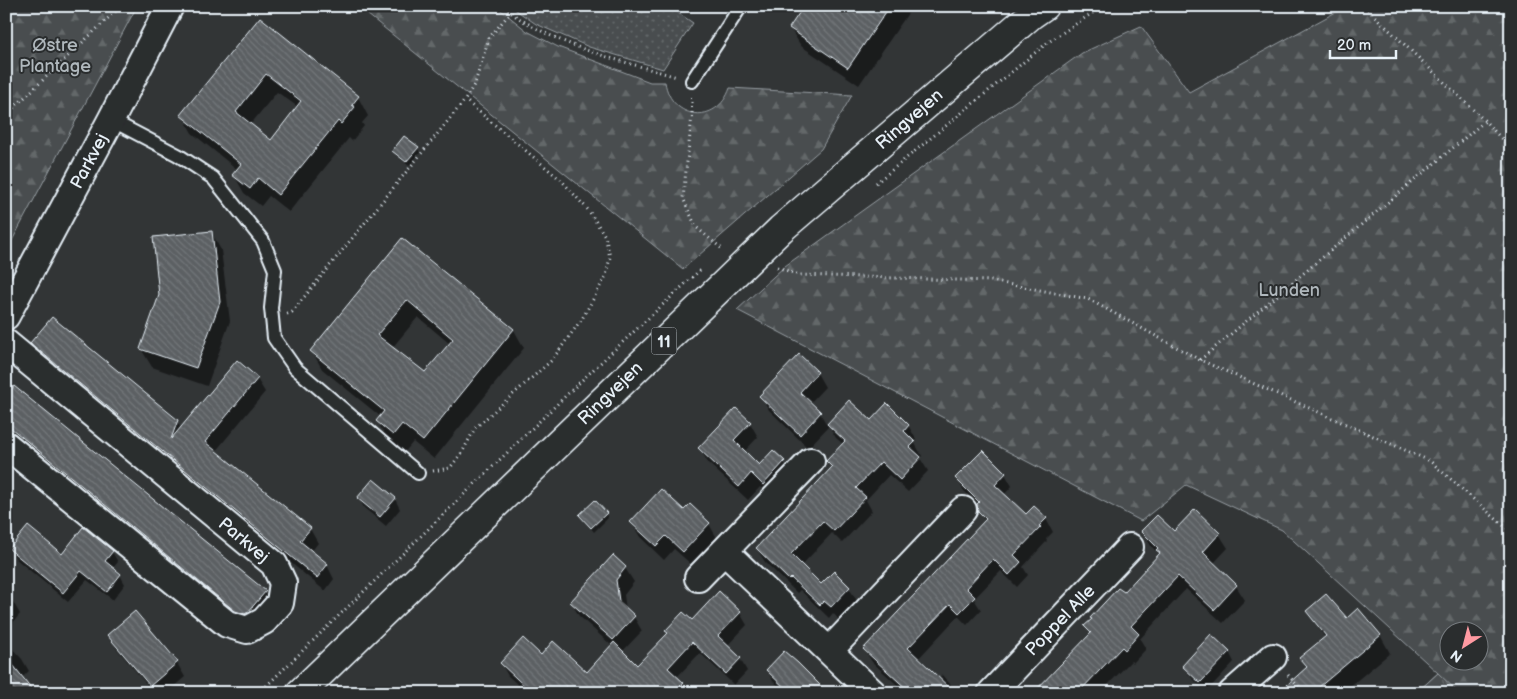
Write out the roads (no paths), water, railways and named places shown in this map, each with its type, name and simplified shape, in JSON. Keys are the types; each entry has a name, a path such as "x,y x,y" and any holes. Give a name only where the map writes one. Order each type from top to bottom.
{"main road":[{"name":"Ringvejen","path":"300,693 781,229 1034,9"}],"street":[{"name":"Parkvej","path":"6,316 112,120 170,6"},
{"name":"Parkvej","path":"6,344 274,564 283,583 280,603 264,621 247,630 227,624 6,445"},
{"path":"698,578 810,460"},
{"path":"829,651 963,510"},
{"name":"Poppel Alle","path":"991,693 1130,547"},
{"path":"724,551 873,693"},
{"path":"1232,693 1273,657"}],"lane":[{"path":"692,81 739,10 725,6"},
{"path":"112,120 178,155 213,178 263,241 275,270 271,308 274,338 295,368 418,473"}],"park label":[{"name":"Østre Plantage","path":"55,55"},
{"name":"Lunden","path":"1289,290"}]}
